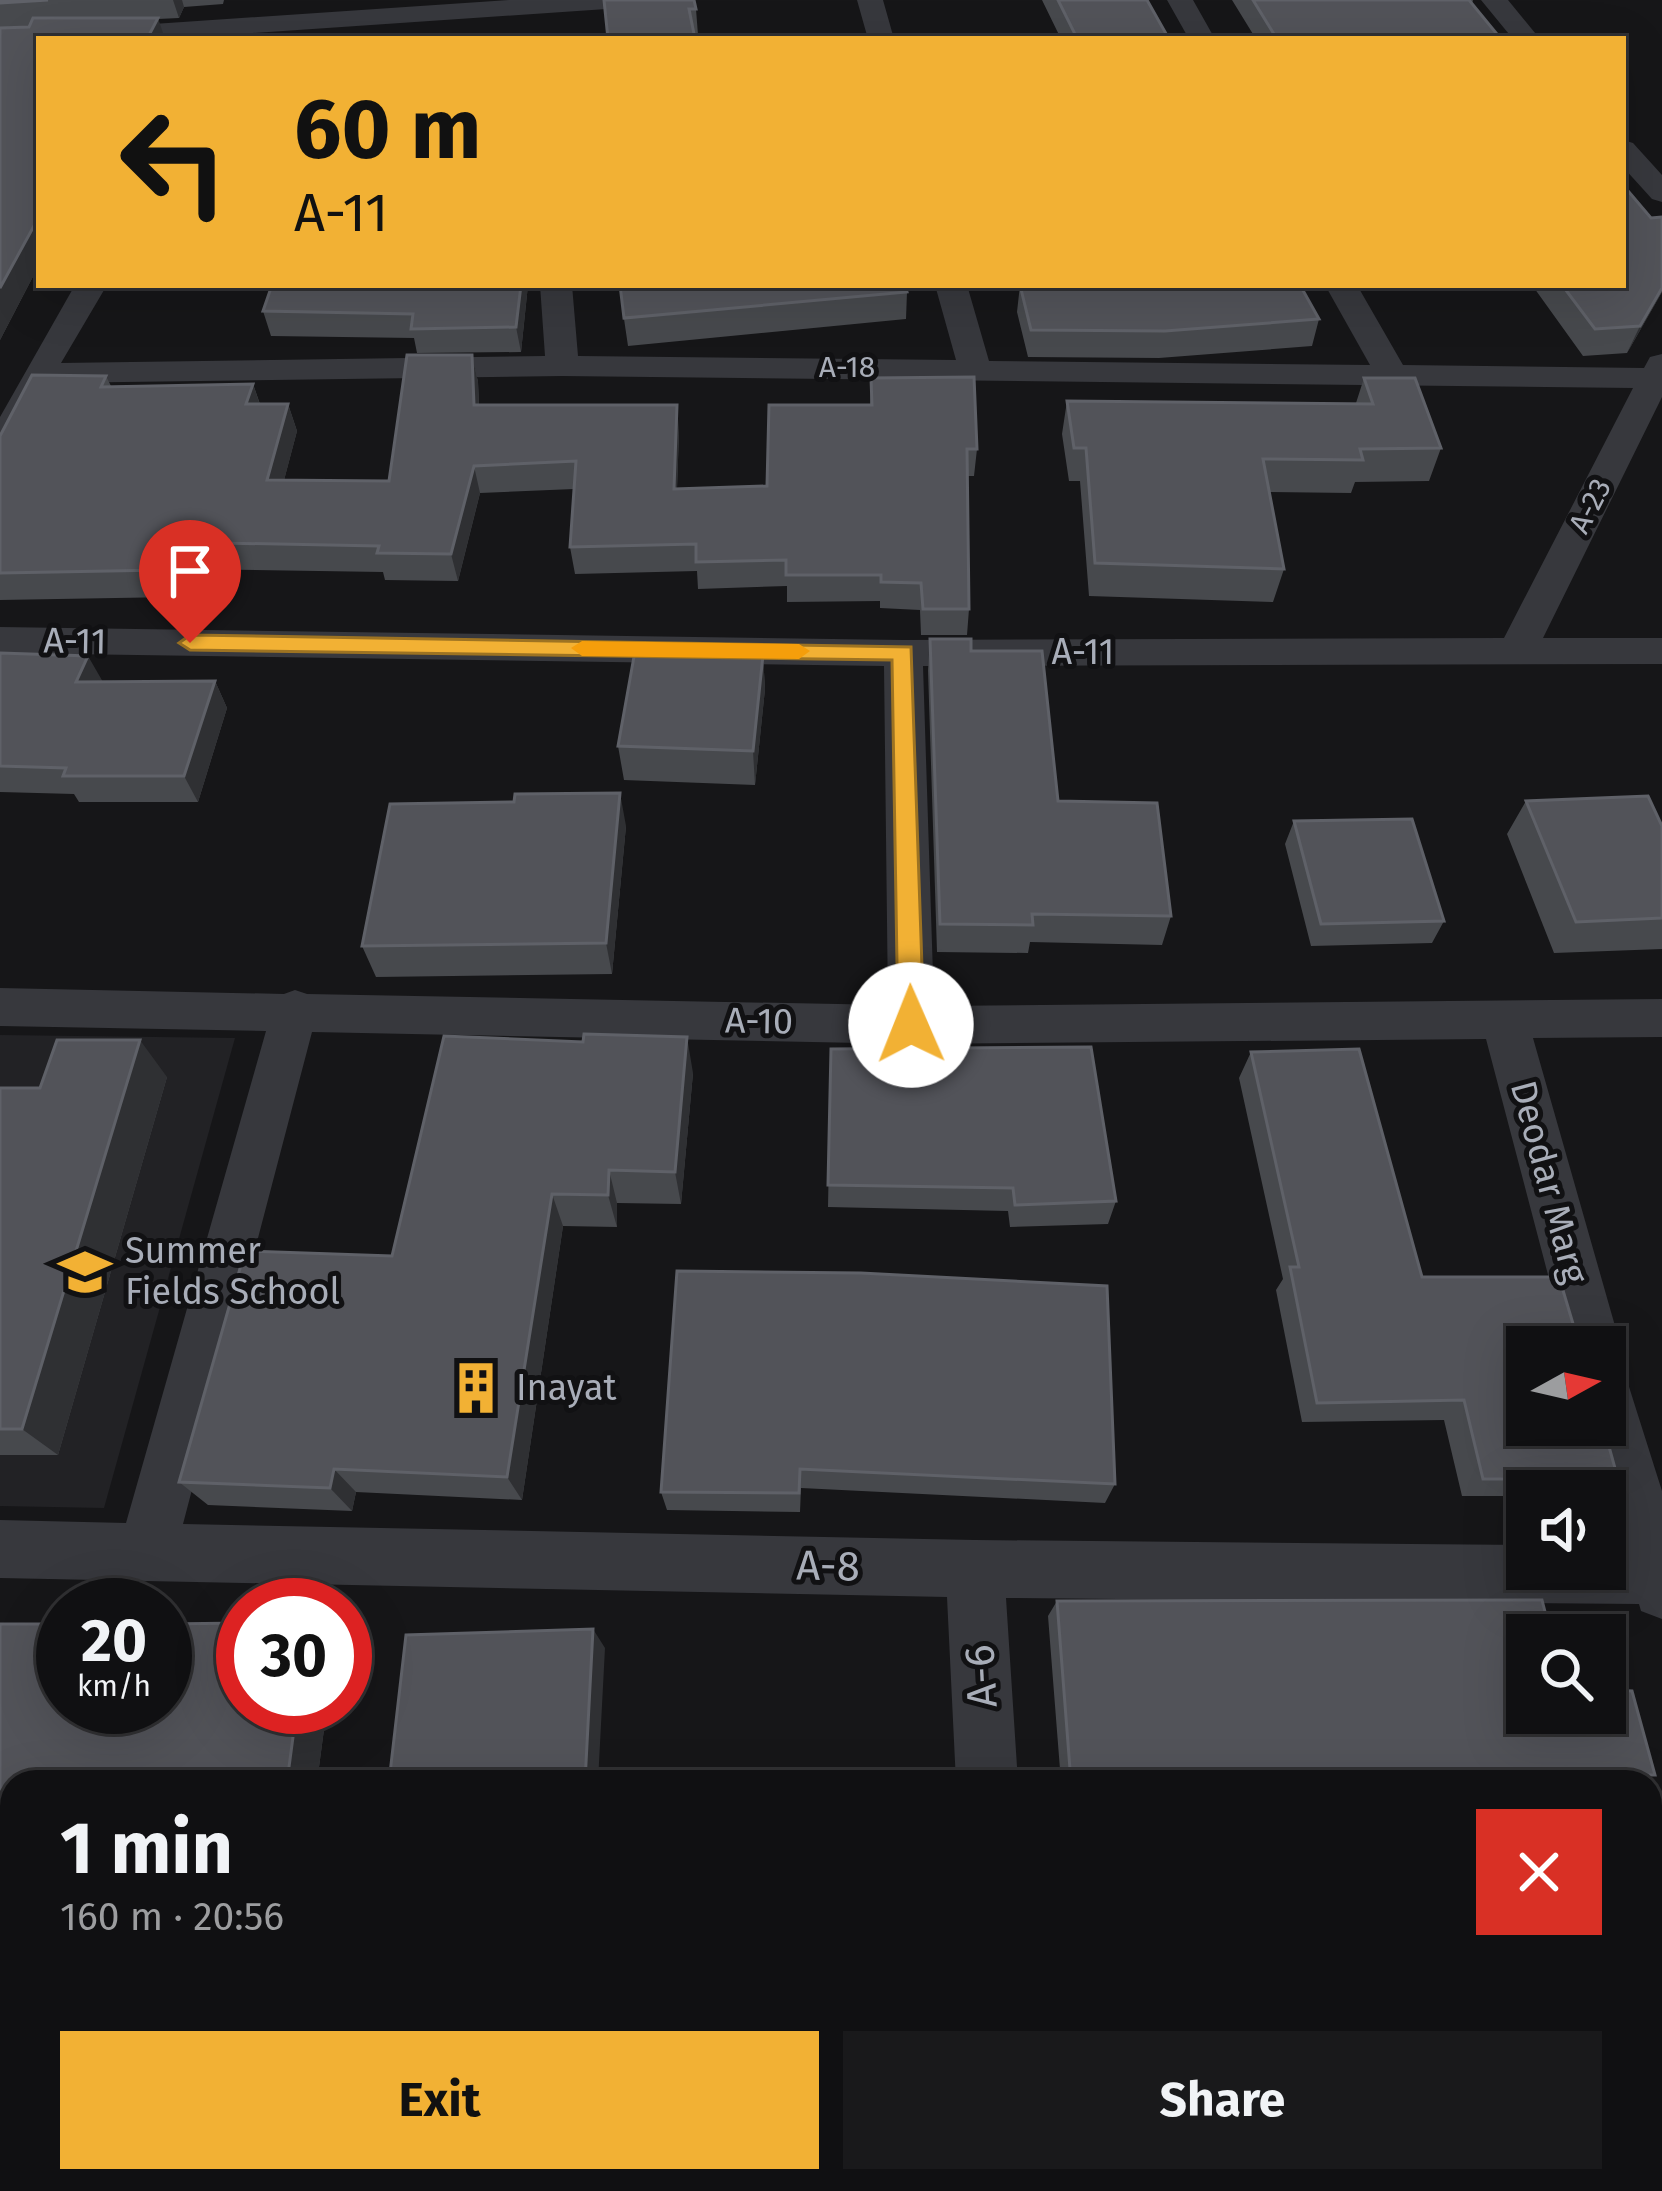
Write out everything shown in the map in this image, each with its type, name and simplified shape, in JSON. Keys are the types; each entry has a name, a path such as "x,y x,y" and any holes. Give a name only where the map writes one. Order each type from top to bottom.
{"street":[{"path":"131,36 238,32 621,0"},
{"path":"870,0 880,36"},
{"path":"1180,0 1200,36"},
{"path":"1493,0 1525,36"},
{"path":"553,36 554,5"},
{"path":"1626,152 1662,194"},
{"path":"0,450 89,288"},
{"path":"556,288 562,366"},
{"path":"952,288 975,368"},
{"path":"1343,288 1392,374"},
{"name":"A-18","path":"38,374 562,366 1392,374 1659,371"},
{"name":"A-23","path":"1518,649 1659,371"},
{"name":"A-11","path":"0,640 903,653 1662,651"},
{"path":"903,653 911,1025"},
{"name":"A-10","path":"0,1007 295,1009 911,1025 1662,1018"},
{"path":"147,1551 295,1009"},
{"name":"Deodar Marg","path":"1504,1017 1588,1326"},
{"path":"1621,1446 1659,1582"},
{"name":"A-8","path":"0,1550 1659,1582"},
{"name":"A-6","path":"976,1569 986,1770"}],"shaded area":[{"name":"Summer Fields School","path":"0,1035 235,1038 104,1508 0,1506"}],"building":[{"path":"604,0 694,0 696,9 689,9 694,36 608,36"},
{"path":"1058,0 1147,0 1167,36 1076,36"},
{"path":"1253,0 1469,0 1499,36 1275,36"},
{"path":"33,18 158,18 149,36 36,36 36,224 0,288 0,28 29,27"},
{"path":"1626,189 1651,218 1662,217 1662,288 1640,326 1595,329 1564,288 1626,288"},
{"path":"271,288 521,288 516,327 411,329 413,314 263,311"},
{"path":"620,288 906,288 907,292 624,318"},
{"path":"1021,288 1302,288 1319,319 1165,331 1031,330"},
{"path":"407,355 472,355 474,405 677,405 674,489 767,486 769,405 872,405 871,378 974,377 977,449 967,449 969,609 923,609 921,583 881,582 881,575 786,575 786,560 696,562 696,544 570,547 576,461 474,466 451,554 377,553 379,546 170,542 162,570 0,573 0,436 32,375 106,376 101,387 253,384 246,404 288,404 267,480 389,481"},
{"path":"1364,378 1415,378 1441,448 1360,449 1363,460 1263,459 1284,569 1095,563 1086,448 1074,448 1067,401 1373,404"},
{"path":"930,639 971,639 971,651 1042,651 1058,801 1157,803 1171,916 1032,914 1033,925 940,924"},
{"path":"635,651 763,655 753,751 618,746"},
{"path":"0,653 88,656 76,682 215,681 184,776 63,776 66,768 0,766"},
{"path":"620,793 606,943 362,946 390,804 514,802 515,794"},
{"path":"1648,796 1662,826 1662,918 1576,922 1526,801"},
{"path":"1412,819 1444,921 1321,924 1294,821"},
{"path":"584,1034 687,1037 675,1172 609,1170 608,1195 552,1194 507,1477 334,1469 330,1488 179,1482 245,1251 392,1256 444,1036 583,1042"},
{"path":"57,1040 140,1040 22,1429 0,1429 0,1088 40,1088"},
{"path":"1091,1047 1116,1201 1015,1205 1013,1188 828,1185 831,1049"},
{"path":"1359,1049 1422,1277 1559,1277 1574,1326 1506,1326 1506,1446 1609,1446 1616,1470 1506,1470 1506,1479 1483,1479 1464,1400 1317,1403 1290,1267 1299,1267 1251,1052"},
{"path":"677,1271 861,1273 1107,1286 1115,1484 800,1469 799,1493 661,1492"},
{"path":"1542,1600 1546,1614 1506,1614 1506,1734 1626,1734 1626,1691 1632,1691 1654,1770 1070,1770 1057,1601"},
{"path":"216,1623 216,1734 293,1734 289,1770 0,1770 0,1624 36,1624 36,1734 192,1734 192,1624"},
{"path":"593,1629 586,1770 390,1770 406,1635"}],"slow traffic":[{"path":"582,648 799,651"}],"place":[{"name":"Summer Fields School","path":"85,1272"},
{"name":"Inayat","path":"476,1388"}],"route":[{"path":"190,643 903,653 911,1025"}]}
